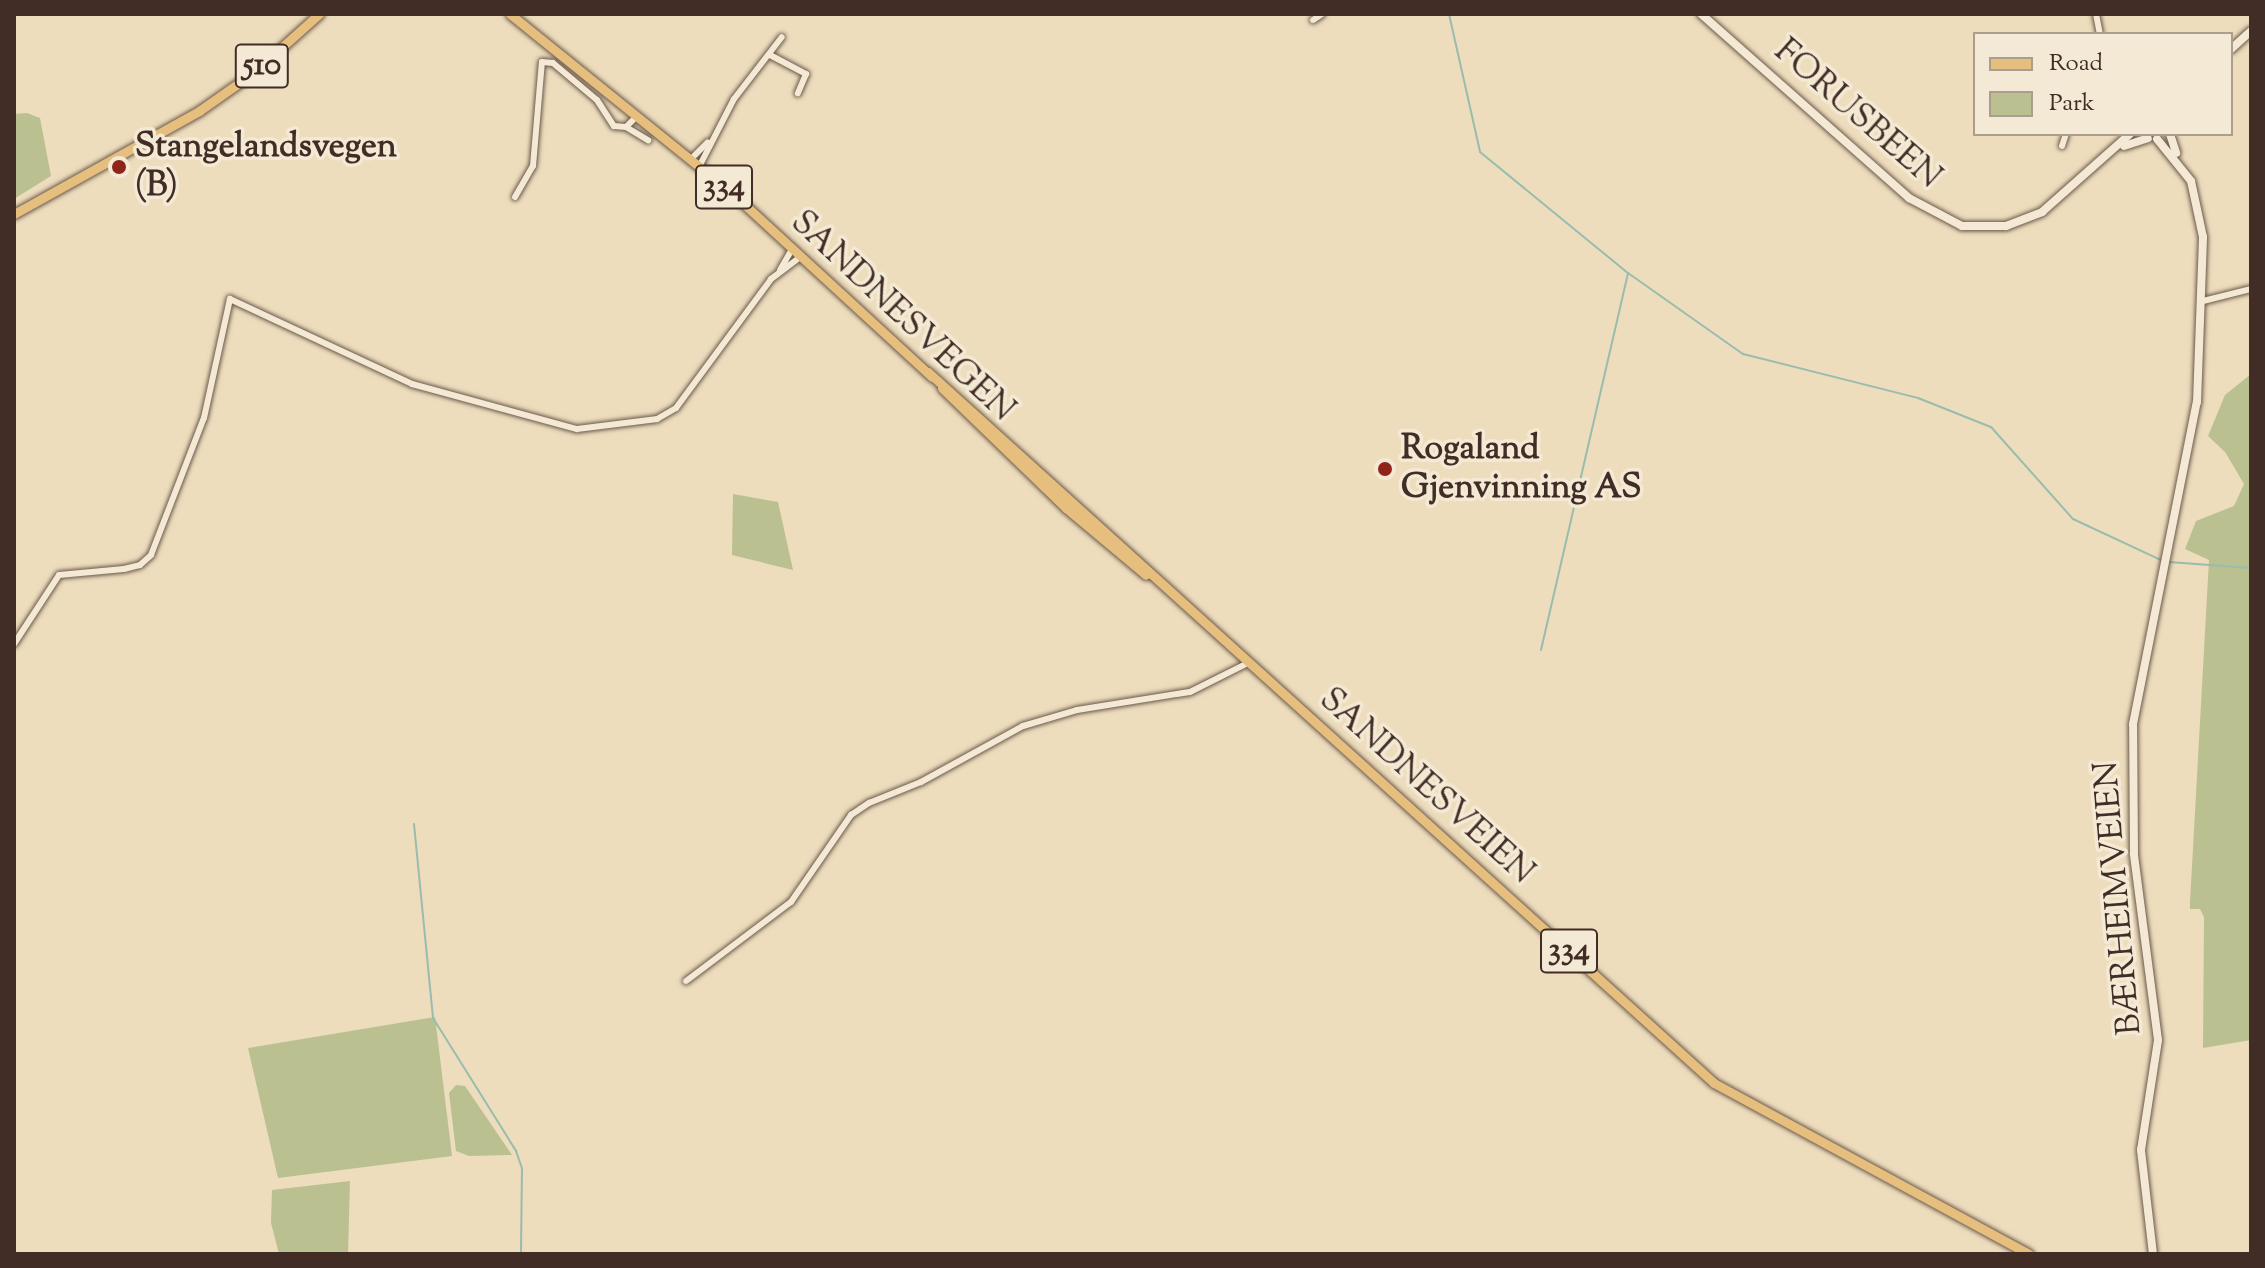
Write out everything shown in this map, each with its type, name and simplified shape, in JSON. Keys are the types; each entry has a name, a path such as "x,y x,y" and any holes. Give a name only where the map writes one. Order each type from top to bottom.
{"main road":[{"name":"510","path":"14,214 199,111 253,73 319,14"},
{"name":"SANDNESVEGEN","path":"510,14 699,167 792,249 928,372 1066,508"},
{"name":"FORUSBEEN","path":"1701,14 1909,198 1946,221 1978,228 2020,222 2049,207 2128,136"},
{"path":"2233,47 2251,31"},
{"name":"BÆRHEIMVEIEN","path":"2153,1254 2141,1150 2158,1040 2134,854 2133,724 2191,437 2203,301 2201,211 2169,136"},
{"name":"FORUSBEEN","path":"2113,152 2149,137"},
{"path":"2149,137 2179,161"},
{"name":"SANDNESVEIEN","path":"928,372 1155,582"},
{"name":"SANDNESVEIEN","path":"1066,508 1248,663 1714,1083 2029,1254"}],"street":[{"path":"1313,20 1322,14"},
{"path":"699,167 708,142 734,99 782,37"},
{"path":"770,55 806,74 798,93"},
{"path":"515,197 533,166 542,62 553,63 597,100 614,126 626,127 648,140"},
{"path":"626,127 635,118"},
{"path":"2062,146 2065,136"},
{"path":"690,160 708,142"},
{"path":"14,644 59,575 124,569 140,565 151,555 204,418 230,299 412,384 577,429 657,419 676,408 780,270 792,249"},
{"path":"780,270 800,257"},
{"path":"2203,301 2223,301 2251,289"},
{"path":"686,981 791,902 851,815 1004,735 1068,712 1190,692 1248,663"}],"green space":[{"path":"27,113 40,118 51,176 14,199 14,114"},
{"path":"2251,374 2251,1040 2203,1048 2204,917 2200,909 2190,909 2190,902 2209,560 2185,549 2196,521 2234,506 2244,484 2225,452 2208,436 2225,395"},
{"path":"733,494 778,502 793,570 732,555"},
{"path":"435,1017 452,1156 278,1178 248,1048"},
{"path":"456,1085 465,1086 512,1155 469,1156 456,1151 449,1093"},
{"path":"350,1181 348,1254 279,1254 271,1223 272,1190"}],"waterway":[{"path":"1449,14 1480,152 1628,273 1743,354 1918,398 1991,427 2073,519 2163,561"},
{"path":"1541,650 1628,273"},
{"path":"2169,562 2251,568"},
{"path":"414,824 433,1018 516,1151 522,1168 521,1254"}],"place":[{"name":"Stangelandsvegen (B)","path":"119,167"},
{"name":"Rogaland Gjenvinning AS","path":"1385,469"}]}
